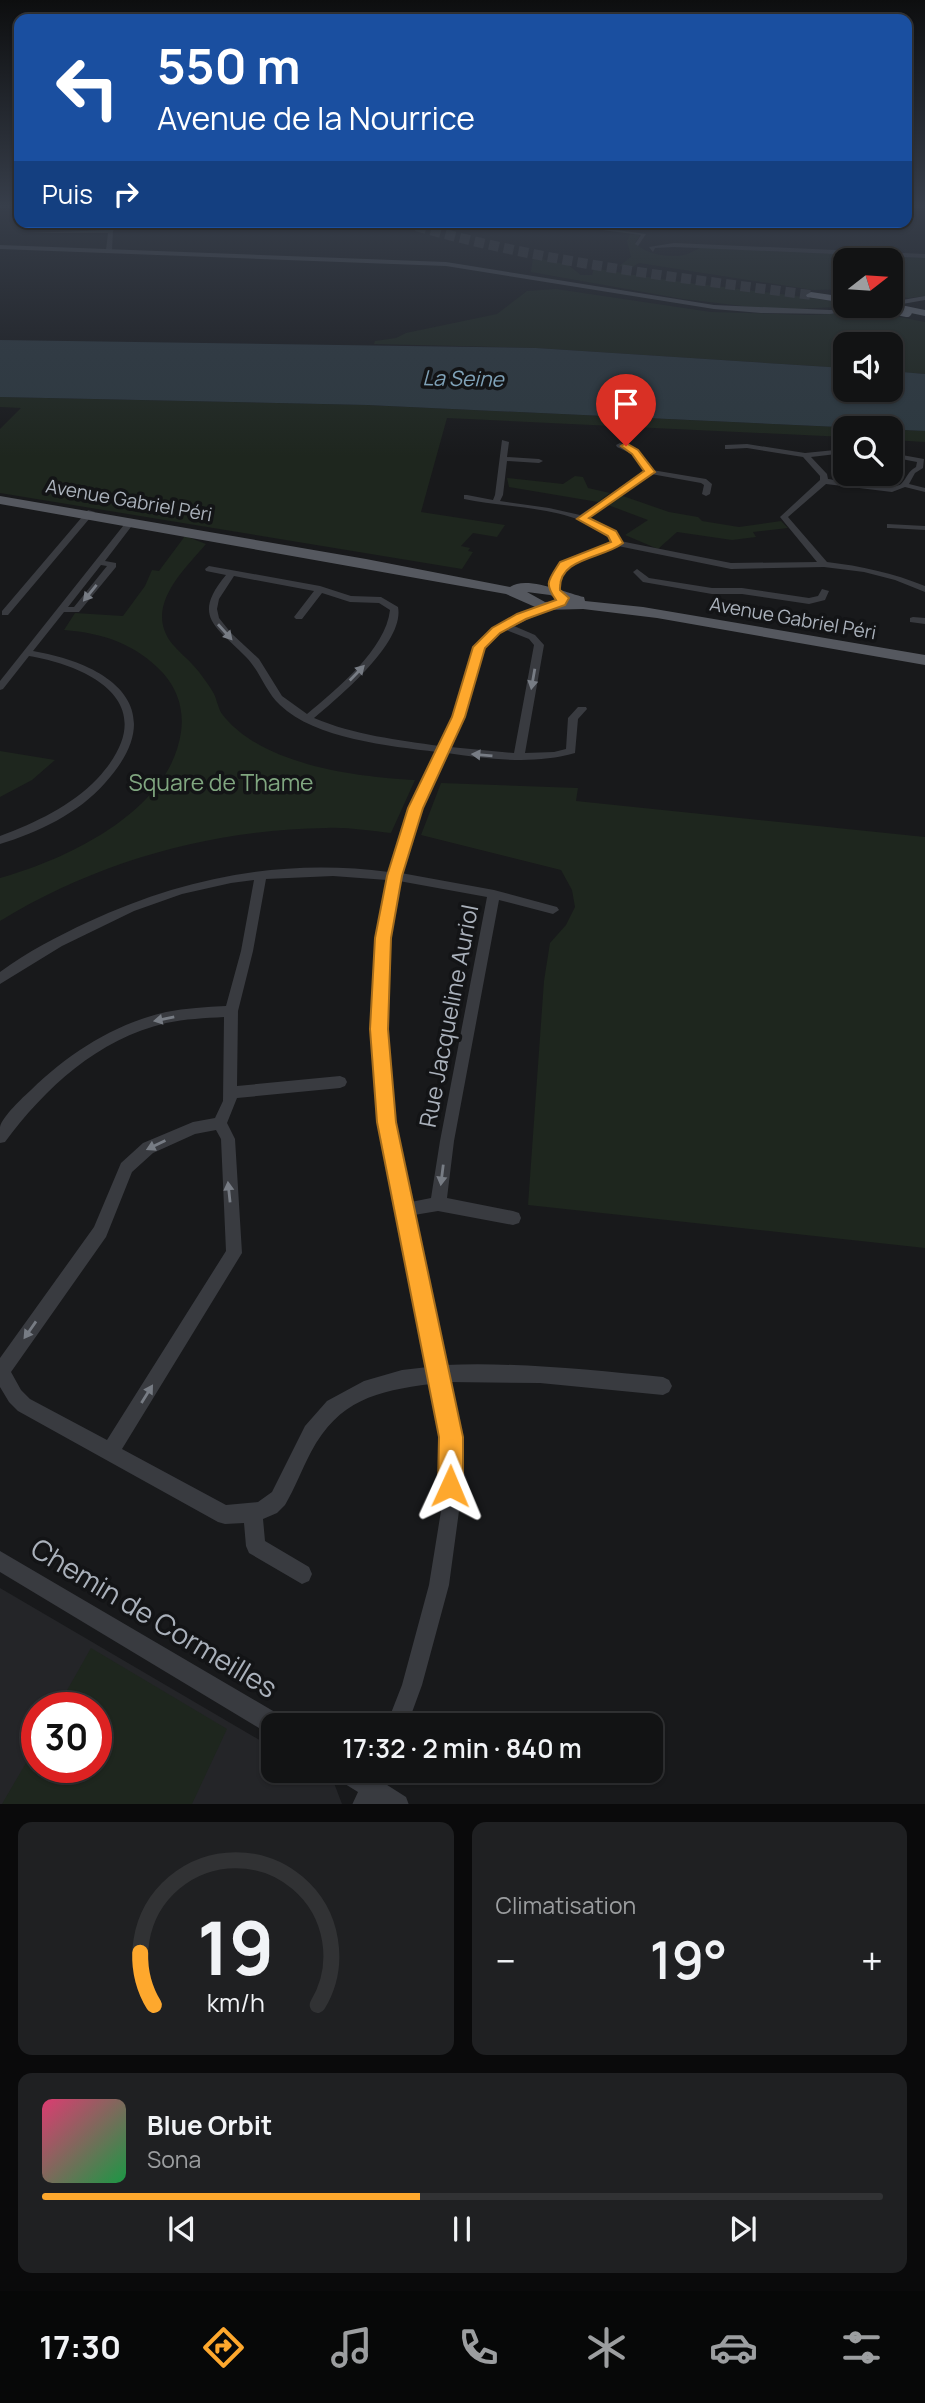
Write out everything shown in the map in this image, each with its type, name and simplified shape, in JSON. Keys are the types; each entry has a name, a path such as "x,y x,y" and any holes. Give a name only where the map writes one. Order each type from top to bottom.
{"highway":[{"path":"812,293 833,297"},
{"path":"903,309 925,315"},
{"path":"903,311 925,315"}],"main road":[{"path":"597,288 761,312 833,312"},
{"path":"903,303 925,298"},
{"name":"Avenue Gabriel Péri","path":"0,499 185,528 251,543"},
{"name":"Avenue Gabriel Péri","path":"131,521 547,599 654,614 925,660"}],"street":[{"path":"495,503 505,442"},
{"path":"620,445 635,452 650,472 703,481 708,484 706,494"},
{"path":"728,447 747,446 806,455 833,453"},
{"path":"806,455 824,476 824,481"},
{"path":"903,457 920,461 919,468 912,472 904,485"},
{"path":"504,459 539,461"},
{"path":"582,519 650,472"},
{"path":"824,481 884,491 904,485 925,490"},
{"path":"824,481 784,517 824,564"},
{"path":"467,498 582,519 612,534 617,543"},
{"path":"5,612 90,515"},
{"path":"0,687 131,521"},
{"path":"890,526 925,528"},
{"path":"401,1713 412,1685 439,1585 450,1511 451,1437 387,1122 379,1029 383,938 394,876 415,808 459,717 479,647 547,599 564,564 617,543 731,569 824,564 865,569 925,589"},
{"path":"61,609 76,610 113,565 98,562"},
{"path":"209,569 320,590 349,599 381,600 395,609 396,619 367,663 307,719"},
{"path":"637,572 646,580 712,591 730,587 809,601 822,598 825,591"},
{"path":"232,573 221,585 213,605 218,626 252,656 281,702 307,719 359,735 484,755 543,756 571,751 573,718 582,709"},
{"path":"913,583 925,576"},
{"path":"637,589 646,580"},
{"path":"299,617 320,590"},
{"path":"522,617 547,599"},
{"path":"913,620 925,621"},
{"path":"508,627 532,637 539,645 519,755"},
{"path":"0,840 51,818 89,792 116,762 128,730 124,702 107,679 75,662 27,653"},
{"name":"Rue Jacqueline Auriol","path":"0,979 41,952 138,903 194,885 261,874 336,871 394,876 494,894 447,1141 439,1204"},
{"path":"220,1123 231,1093 231,1011 247,951 261,874"},
{"path":"494,894 553,910"},
{"path":"0,1137 36,1092 81,1055 158,1019 231,1011"},
{"path":"231,1093 340,1082"},
{"path":"220,1123 193,1128 148,1148 126,1168 100,1232 1,1371 15,1396 24,1405 225,1515 253,1513 275,1503 316,1426 334,1407 360,1391 396,1381 484,1370 663,1386"},
{"path":"110,1452 234,1253 228,1139 220,1123"},
{"path":"404,1210 439,1204 513,1218"},
{"path":"253,1513 256,1546 302,1574"},
{"name":"Chemin de Cormeilles","path":"0,1561 261,1716"},
{"path":"371,1788 398,1804"}],"shaded area":[{"path":"0,1588 261,1741 261,1783 334,1783 342,1804 0,1804"}],"green space":[{"path":"622,288 737,288 833,301 833,307 777,310 683,299"},
{"path":"801,288 833,288 813,290"},
{"path":"903,288 925,288 925,296 903,297"},
{"path":"556,289 711,312 833,314 833,318 903,318 925,322 925,374 903,372 903,332 833,332 833,367 536,348 374,344 375,341 396,338 406,333 497,314 527,291"},
{"path":"0,397 367,405 833,427 833,436 447,418 421,512 505,525 497,537 473,533 461,546 470,548 468,551 473,552 462,569 0,493 0,429 21,408 0,407"},
{"path":"903,430 925,431 925,442 903,441"},
{"path":"575,476 583,477 588,488 610,493 598,502 509,487 507,478 563,484"},
{"path":"620,495 669,512 698,517 702,521 739,527 781,521 788,528 753,532 756,537 732,540 677,532 658,549 625,535 648,520 608,505"},
{"name":"Square de Thame","path":"185,536 206,544 179,576 165,601 162,614 170,641 207,683 222,714 239,731 260,745 311,765 365,776 415,780 391,833 335,828 283,830 198,842 116,866 76,881 0,921 0,878 55,858 112,828 137,808 158,785 173,760 181,732 182,716 176,693 163,673 130,647 105,637 64,630 75,613 123,616 145,586 152,570 159,571"},
{"path":"0,751 55,760 32,780 0,797"},
{"path":"441,783 578,788 576,801 925,837 925,1248 528,1205 544,981 550,943 566,925 575,907 572,890 561,870 421,835"},
{"path":"91,1648 227,1729 192,1804 2,1804 21,1771 21,1783 112,1783 112,1692 66,1692"}],"water":[{"name":"La Seine","path":"0,340 536,348 833,367 833,402 903,402 903,372 925,374 925,431 903,430 903,416 833,416 833,427 367,405 0,397"}],"tunnel":[{"path":"758,288 811,295"}],"route":[{"path":"450,1486 451,1437 387,1122 379,1029 383,938 394,876 415,808 459,717 479,647 496,631 522,617 561,603 563,598 554,591 554,583 564,564 617,543 612,534 582,519 650,472 635,452 626,446"}]}
